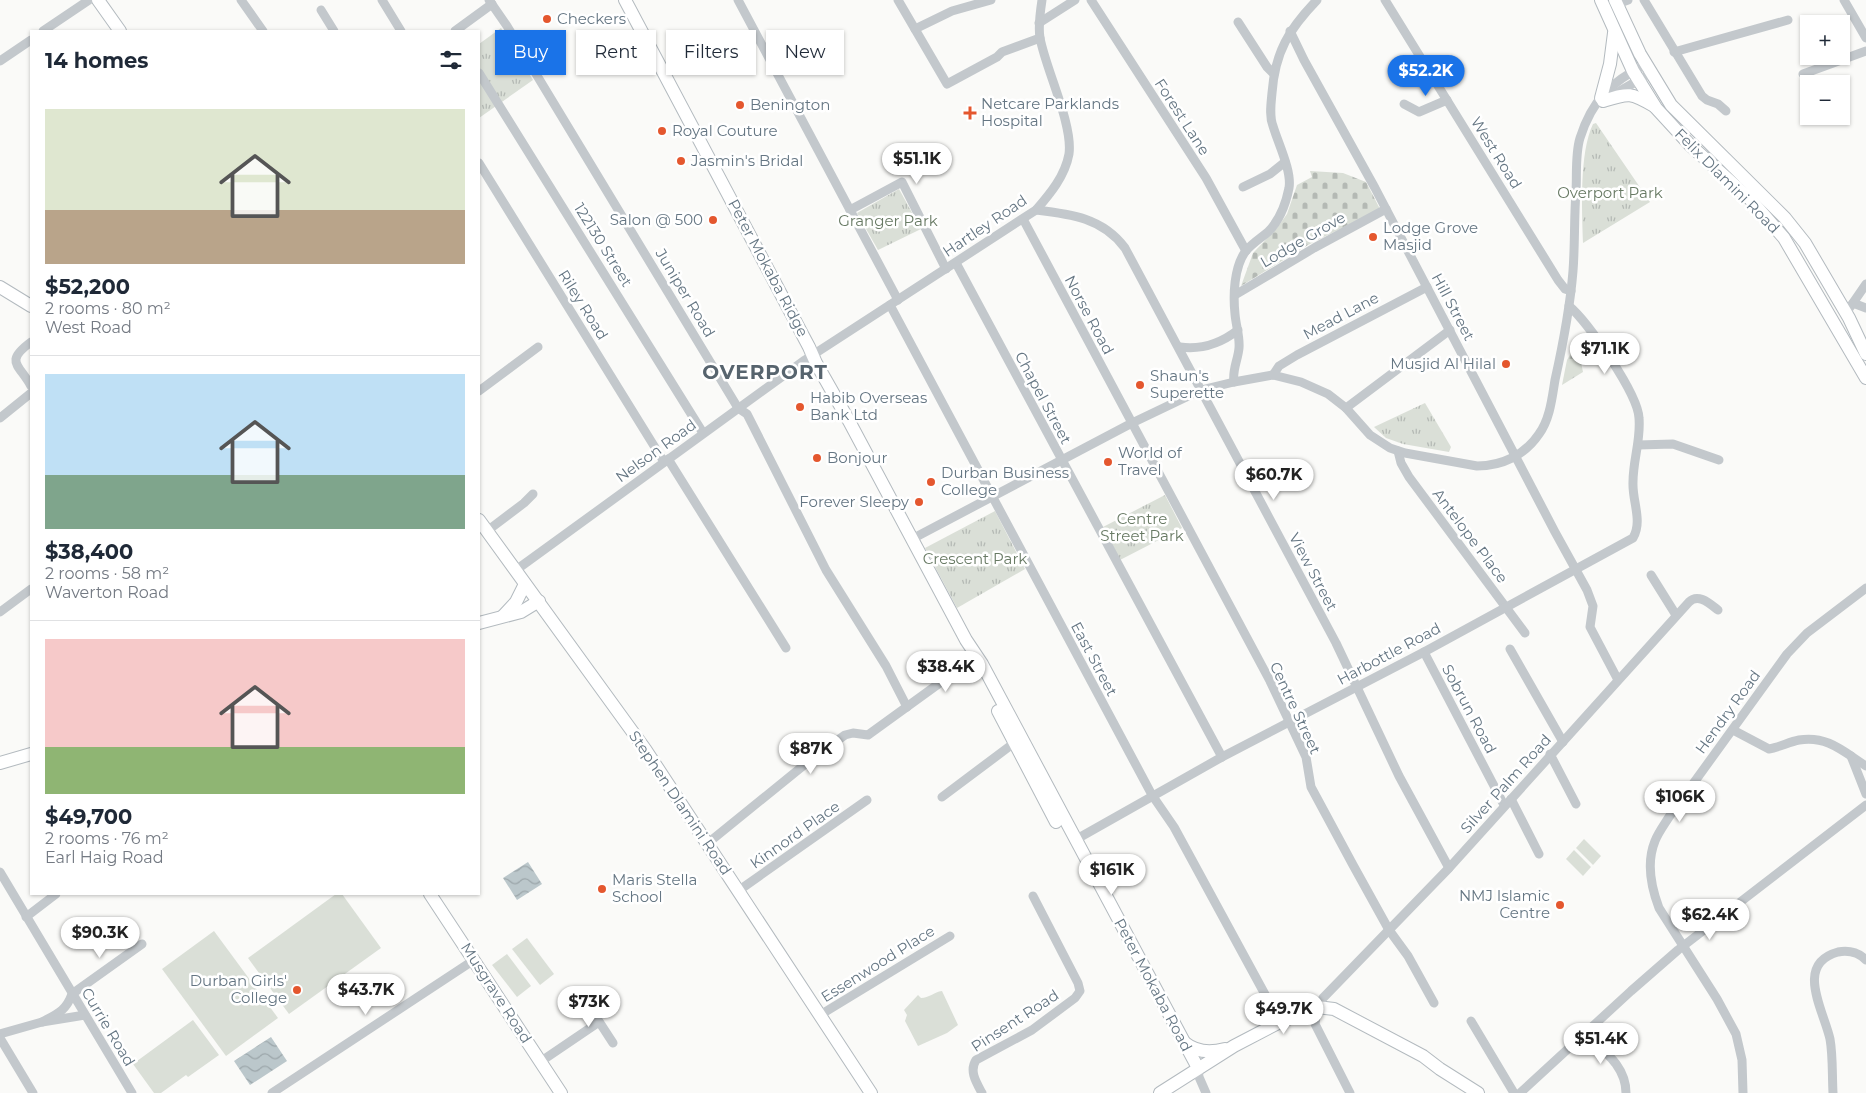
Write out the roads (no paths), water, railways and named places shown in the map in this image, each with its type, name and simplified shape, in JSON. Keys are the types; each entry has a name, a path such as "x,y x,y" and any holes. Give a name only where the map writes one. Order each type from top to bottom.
{"street":[{"path":"45,30 88,0"},
{"path":"98,0 119,30"},
{"path":"241,0 262,30"},
{"path":"382,0 400,30"},
{"name":"East Street","path":"738,0 850,210 894,303 992,496 1152,795 1174,827 1280,1022"},
{"path":"898,0 947,84 997,57 1002,52 1040,38"},
{"path":"915,29 952,11 992,0"},
{"name":"Hartley Road","path":"813,355 1036,210 1055,186 1064,169 1069,151 1069,138 1040,38 1039,23 1042,0"},
{"path":"1039,23 1075,0"},
{"name":"Forest Lane","path":"1092,0 1206,178 1246,251"},
{"path":"1234,382 1234,367 1239,350 1234,295 1237,276 1246,251 1275,224 1290,187 1285,162 1272,124 1271,109 1274,74 1282,45 1290,31 1317,0"},
{"name":"West Road","path":"1385,0 1558,280 1565,289 1571,291"},
{"name":"Felix Dlamini Road","path":"1601,0 1635,76 1656,108 1690,144 1750,199 1784,238 1864,365"},
{"path":"1644,0 1702,96 1718,104 1726,111"},
{"path":"1844,0 1866,38"},
{"name":"Peter Mokaba Ridge","path":"626,1 816,363 849,420 974,658"},
{"name":"Felix Dlamini Road","path":"1620,1 1628,31 1670,105 1704,140 1755,187 1805,243 1849,311 1864,365"},
{"path":"456,30 490,2"},
{"name":"Juniper Road","path":"490,2 507,26 738,408 745,411 749,417 826,570 886,666 907,707"},
{"path":"321,10 333,30"},
{"path":"1674,52 1788,20"},
{"path":"1238,22 1267,67 1274,74"},
{"name":"Hill Street","path":"1290,31 1593,602 1591,630 1618,680"},
{"path":"1602,100 1610,64 1614,31"},
{"path":"0,60 30,41"},
{"path":"1803,74 1866,51"},
{"path":"912,539 1132,423 1201,390 1273,375 1314,387 1328,394 1346,408 1370,435 1398,452 1477,466 1490,466 1515,456 1533,443 1546,423 1555,381 1571,291 1579,140 1593,110 1602,100 1648,68"},
{"name":"122130 Street","path":"480,75 703,433"},
{"path":"1602,100 1623,95 1634,95 1656,108"},
{"path":"1404,104 1419,112 1447,100"},
{"path":"1243,187 1270,174 1285,162"},
{"name":"Riley Road","path":"480,165 786,648"},
{"path":"850,210 902,182 946,269"},
{"name":"Lodge Grove","path":"1234,295 1314,248 1386,209"},
{"name":"View Street","path":"1036,210 1087,218 1111,232 1125,248 1180,347 1336,644 1403,784 1449,868"},
{"name":"Norse Road","path":"1023,219 1132,423"},
{"name":"Chapel Street","path":"956,263 1222,757"},
{"path":"1849,311 1866,284"},
{"path":"0,287 30,305"},
{"name":"Mead Lane","path":"1273,375 1282,364 1427,287"},
{"path":"1569,306 1585,322 1636,404 1639,418 1638,445 1673,444 1719,460"},
{"path":"1849,311 1866,308"},
{"path":"1849,311 1861,332 1866,334"},
{"path":"1180,347 1208,346 1223,340 1238,330"},
{"path":"1346,408 1450,330"},
{"path":"30,343 19,351 16,358 17,365 30,384"},
{"path":"480,390 538,347"},
{"name":"Nelson Road","path":"516,570 813,355"},
{"path":"0,418 30,394"},
{"name":"Centre Street","path":"1132,423 1270,681 1306,757 1311,787 1389,930 1408,956 1434,1003"},
{"name":"Harbottle Road","path":"1075,840 1222,757 1424,652 1630,541 1636,534 1638,519 1633,494 1633,480 1638,445"},
{"name":"Antelope Place","path":"1398,452 1401,463 1409,476 1525,633"},
{"path":"487,530 524,503 533,494"},
{"name":"Stephen Dlamini Road","path":"480,521 645,749 871,1093"},
{"path":"1650,575 1676,615"},
{"path":"503,616 516,602 525,584"},
{"name":"Hendry Road","path":"1743,1093 1742,1060 1736,1034 1659,908 1652,891 1650,867 1653,849 1655,841 1669,817 1797,643 1814,627 1866,588"},
{"path":"0,612 30,590"},
{"name":"Silver Palm Road","path":"1313,1010 1328,992 1449,868 1692,599 1696,598 1709,603 1718,610"},
{"path":"480,623 525,610 539,602"},
{"path":"1510,649 1562,742"},
{"name":"Sobrun Road","path":"1424,652 1539,854"},
{"path":"708,843 845,735 853,733 868,735 974,658"},
{"name":"Peter Mokaba Road","path":"974,658 1014,743 1075,840 1183,1041 1206,1093"},
{"name":"Peter Mokaba Road","path":"974,658 1197,1072"},
{"path":"1732,730 1769,749 1801,740 1816,740 1834,744 1866,766"},
{"path":"942,797 1014,743"},
{"path":"0,763 30,754"},
{"path":"1550,754 1576,804"},
{"path":"1851,756 1866,794"},
{"name":"Kinnord Place","path":"738,891 867,800"},
{"path":"1520,1093 1635,988 1684,947 1866,805"},
{"name":"Currie Road","path":"0,872 132,1093"},
{"path":"26,917 55,895"},
{"name":"Musgrave Road","path":"431,895 561,1093"},
{"name":"Pinsent Road","path":"982,1093 973,1072 973,1064 976,1060 1032,1030 1075,998 1080,991 1078,983 1033,896"},
{"name":"Essenwood Place","path":"820,1016 950,936"},
{"path":"42,1022 62,1011 67,1006 72,994 142,944"},
{"path":"1833,1093 1830,1040 1813,980 1814,972 1825,958 1836,953 1847,951 1856,953 1866,960"},
{"path":"272,1093 474,960"},
{"path":"585,1000 614,1043"},
{"path":"1160,1093 1197,1072 1234,1046 1280,1022 1313,1010 1334,1009 1423,1056 1478,1093"},
{"path":"1313,1010 1316,1028 1350,1093"},
{"path":"0,1034 42,1022 85,1015"},
{"path":"1471,1021 1514,1093"},
{"path":"540,1062 599,1022"},
{"path":"1586,1034 1620,1068 1626,1093"},
{"path":"0,1038 33,1093"},
{"path":"1183,1041 1192,1048 1203,1052 1234,1046"}],"water":[{"path":"528,862 542,884 517,900 503,878"},
{"path":"271,1037 287,1061 250,1085 234,1061"}],"place":[{"name":"Checkers","path":"547,19"},
{"name":"Benington","path":"740,105"},
{"name":"Netcare Parklands Hospital","path":"970,113"},
{"name":"Royal Couture","path":"662,131"},
{"name":"Jasmin's Bridal","path":"681,161"},
{"name":"Salon @ 500","path":"713,220"},
{"name":"Lodge Grove Masjid","path":"1373,237"},
{"name":"Musjid Al Hilal","path":"1506,364"},
{"name":"Shaun's Superette","path":"1140,385"},
{"name":"Habib Overseas Bank Ltd","path":"800,407"},
{"name":"Bonjour","path":"817,458"},
{"name":"World of Travel","path":"1108,462"},
{"name":"Durban Business College","path":"931,482"},
{"name":"Forever Sleepy","path":"919,502"},
{"name":"Maris Stella School","path":"602,889"},
{"name":"NMJ Islamic Centre","path":"1560,905"},
{"name":"Durban Girls' College","path":"297,990"}],"district":[{"name":"OVERPORT","path":"765,372"}],"park label":[{"name":"Overport Park","path":"1610,193"},
{"name":"Granger Park","path":"888,221"},
{"name":"Centre Street Park","path":"1142,528"},
{"name":"Crescent Park","path":"975,559"}]}
